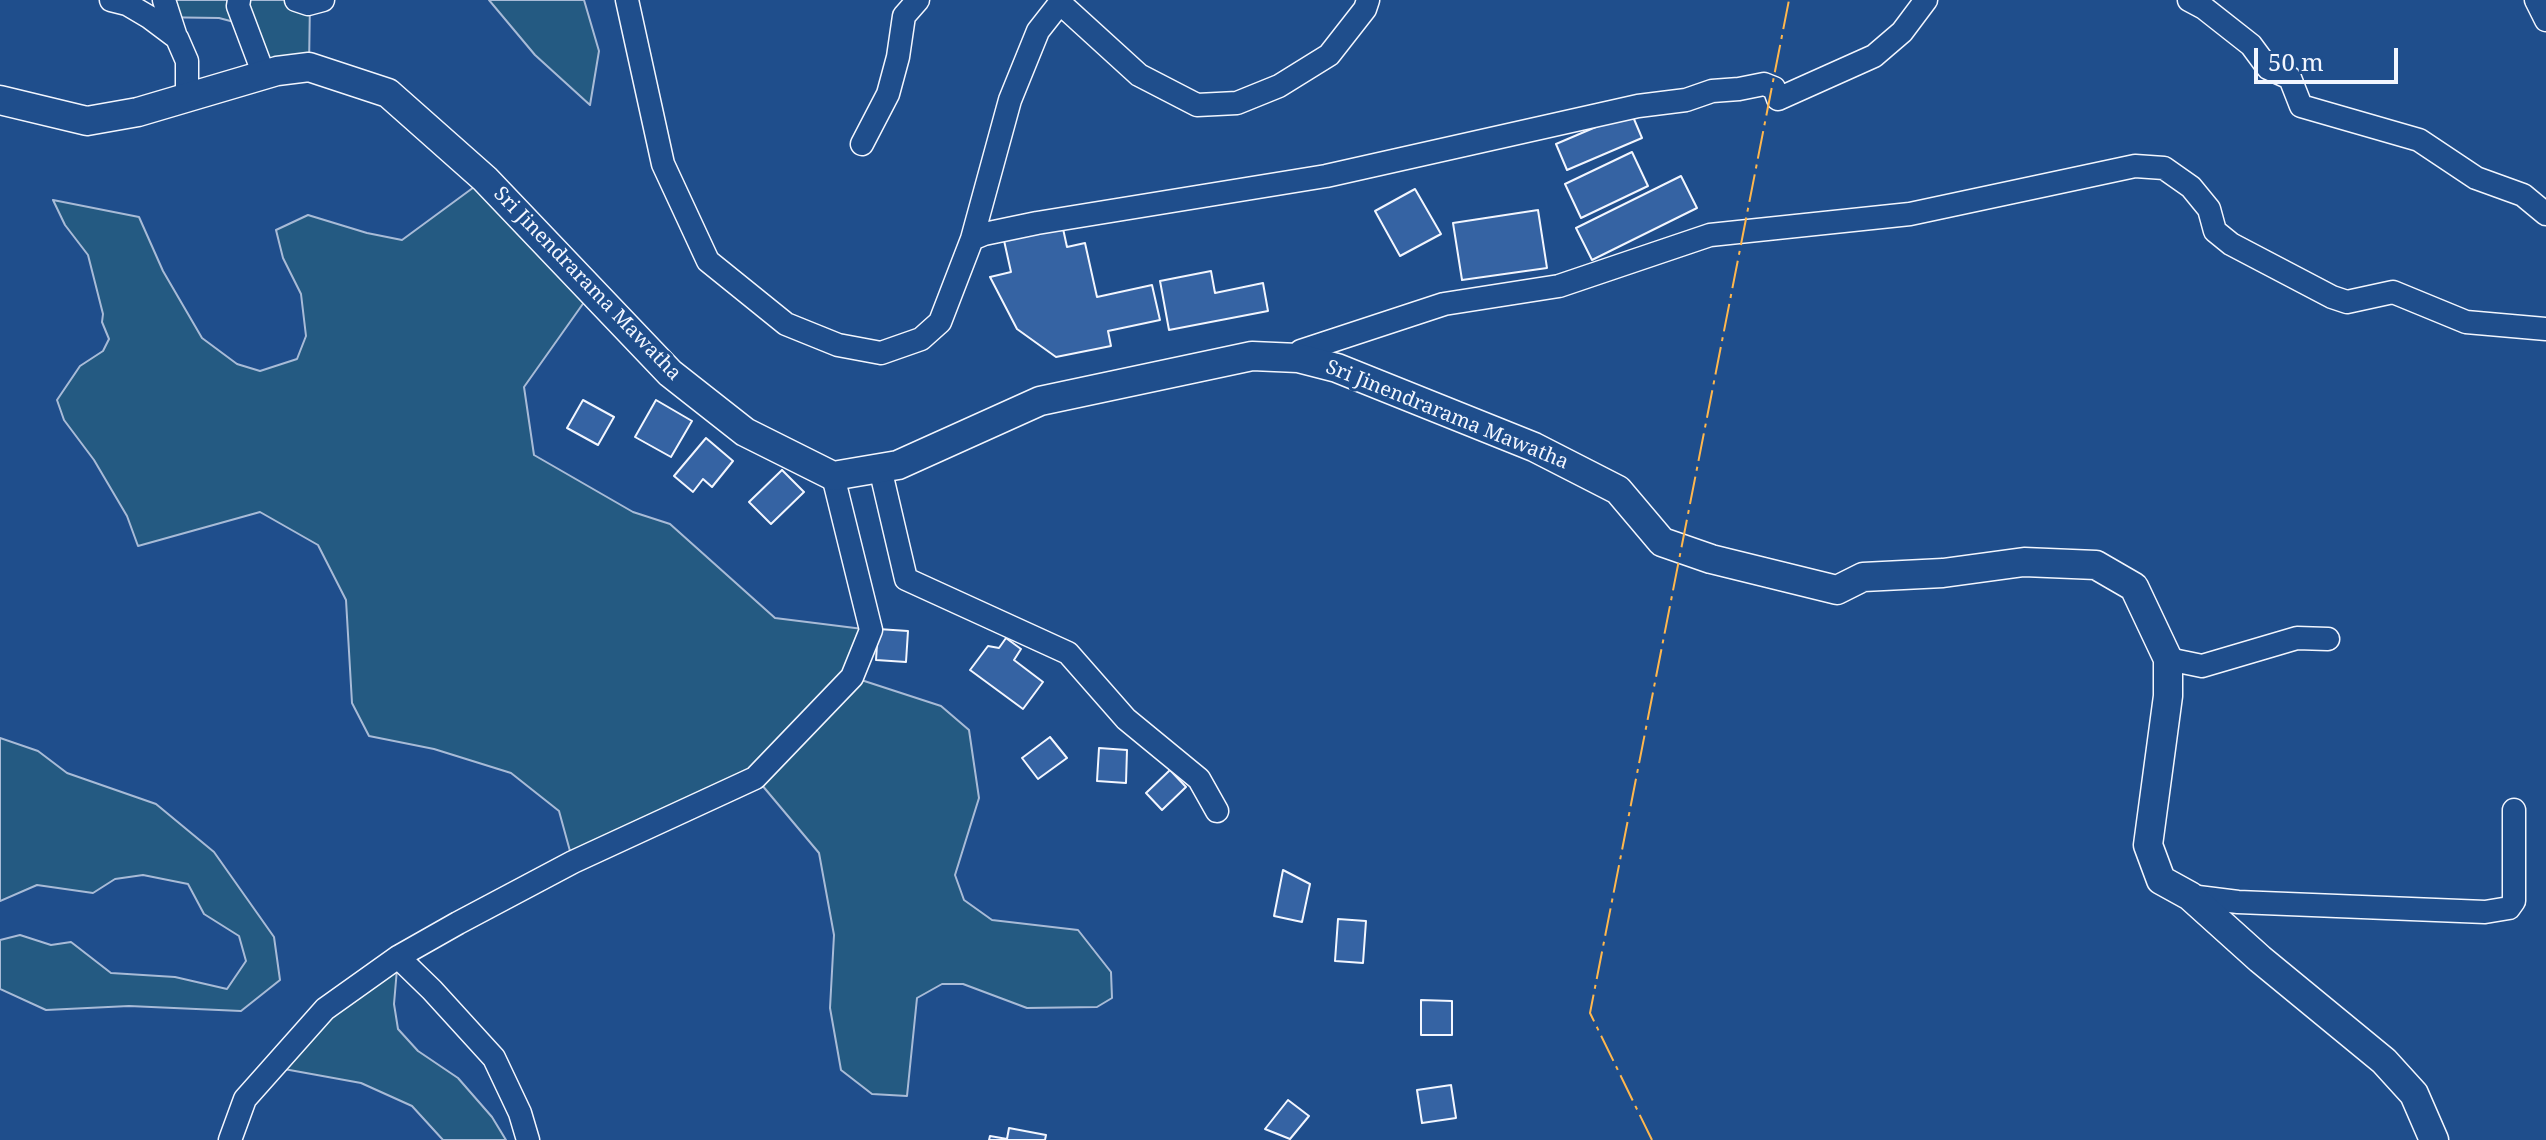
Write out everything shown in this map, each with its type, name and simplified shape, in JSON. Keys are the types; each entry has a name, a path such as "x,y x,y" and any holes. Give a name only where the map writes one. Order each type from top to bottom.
{"main road":[{"name":"Sri Jinendrarama Mawatha","path":"0,100 87,121 138,112 264,75 309,67 388,93 485,179 670,373 745,432 833,476 898,465 1040,401 1252,356 1298,358 1337,368 1534,447 1618,490 1662,542 1711,559 1837,590 1863,577 1943,573 2024,562 2096,565 2134,587 2168,659"},
{"path":"2168,659 2168,696 2148,845 2161,880 2190,896 2260,959 2384,1061 2414,1094 2434,1140"}],"street":[{"path":"111,0 127,4 177,38"},
{"path":"164,0 187,61 187,98"},
{"path":"239,0 238,6 264,75"},
{"path":"296,0 308,4 323,0"},
{"path":"627,0 663,164 708,261 786,324 838,345 881,353 921,339 940,322 972,239 1010,100 1038,31 1062,1 1139,75 1197,105 1237,103 1279,86 1329,55 1365,9 1368,0"},
{"path":"862,144 888,94 904,16 918,0"},
{"path":"972,239 1037,223 1326,176 1638,106 1686,100 1712,91 1764,84 1774,88 1778,99 1874,56 1902,32 1926,0"},
{"path":"2189,0 2251,45 2268,68 2290,78 2301,106 2419,140 2476,178 2523,195 2546,214"},
{"path":"2536,0 2546,20"},
{"path":"1298,358 1301,351 1444,304 1559,286 1710,235 1910,214 2135,166 2164,168 2191,187 2209,209 2215,231 2231,244 2332,297 2347,302 2393,292 2466,322 2546,329"},
{"path":"880,468 906,579 1068,653 1126,719 1199,779 1217,811"},
{"path":"230,1140 245,1099 325,1009 398,957 573,862 755,778 852,677 871,630 833,476"},
{"path":"2168,659 2202,666 2297,638 2328,639"},
{"path":"2190,896 2238,902 2485,912 2509,908 2514,901 2514,810"},
{"path":"398,957 494,1058 520,1113 528,1140"}],"shaded area":[{"path":"158,0 310,0 309,67 277,71 238,23 219,18 150,17"},
{"path":"489,0 584,0 599,51 590,105 535,55"},
{"path":"485,179 592,291 524,387 534,455 633,512 670,524 775,618 871,630 852,677 941,706 969,730 979,798 955,875 964,900 992,920 1078,930 1111,972 1112,998 1097,1007 1027,1008 963,984 942,984 917,998 907,1096 872,1094 841,1070 830,1008 834,935 819,853 756,778 573,862 559,811 511,773 434,749 369,736 352,703 346,600 318,545 260,512 138,546 127,516 94,460 64,420 57,400 80,366 103,351 109,339 102,322 103,314 88,255 65,225 53,200 139,217 163,271 202,338 237,364 260,371 297,359 306,336 301,294 283,258 276,230 308,215 402,240"},
{"path":"0,738 38,751 67,773 156,804 214,852 274,937 280,980 241,1011 129,1006 46,1010 0,989 0,940 20,935 51,945 71,942 111,973 175,977 227,989 246,961 239,936 204,914 188,884 143,875 115,879 93,893 37,885 0,901"},
{"path":"398,957 394,1004 398,1029 418,1051 458,1078 492,1117 506,1140 443,1140 412,1106 361,1083 273,1067"}],"building":[{"path":"1631,112 1642,138 1567,170 1556,144"},
{"path":"1632,152 1648,186 1581,218 1565,184"},
{"path":"1681,176 1697,208 1592,260 1576,228"},
{"path":"1415,189 1441,234 1400,256 1375,211"},
{"path":"1538,210 1547,268 1462,280 1453,223"},
{"path":"1062,224 1067,247 1085,243 1097,297 1152,285 1160,320 1108,331 1111,346 1056,357 1017,329 990,277 1011,272 1003,236"},
{"path":"1211,271 1215,293 1263,283 1268,311 1169,330 1160,281"},
{"path":"583,400 614,417 598,445 567,428"},
{"path":"656,400 692,421 671,457 635,437"},
{"path":"706,438 733,461 712,487 703,479 693,492 674,476"},
{"path":"782,470 804,492 771,524 749,502"},
{"path":"878,629 908,631 906,662 876,660"},
{"path":"1006,638 1021,649 1014,660 1043,682 1023,709 970,670 988,646 999,648"},
{"path":"1050,737 1067,758 1038,779 1022,758"},
{"path":"1099,748 1127,750 1126,783 1097,781"},
{"path":"1170,770 1186,787 1162,810 1146,793"},
{"path":"1283,870 1310,884 1302,922 1274,916"},
{"path":"1338,919 1366,921 1363,963 1335,961"},
{"path":"1421,1000 1452,1001 1452,1035 1421,1035"},
{"path":"1451,1085 1456,1118 1422,1123 1417,1090"},
{"path":"1288,1100 1309,1116 1290,1139 1265,1129"},
{"path":"1009,1128 1046,1135 1045,1140 989,1140 990,1136 1007,1139"}],"power":[{"path":"1652,1140 1590,1013 1789,0"}]}
